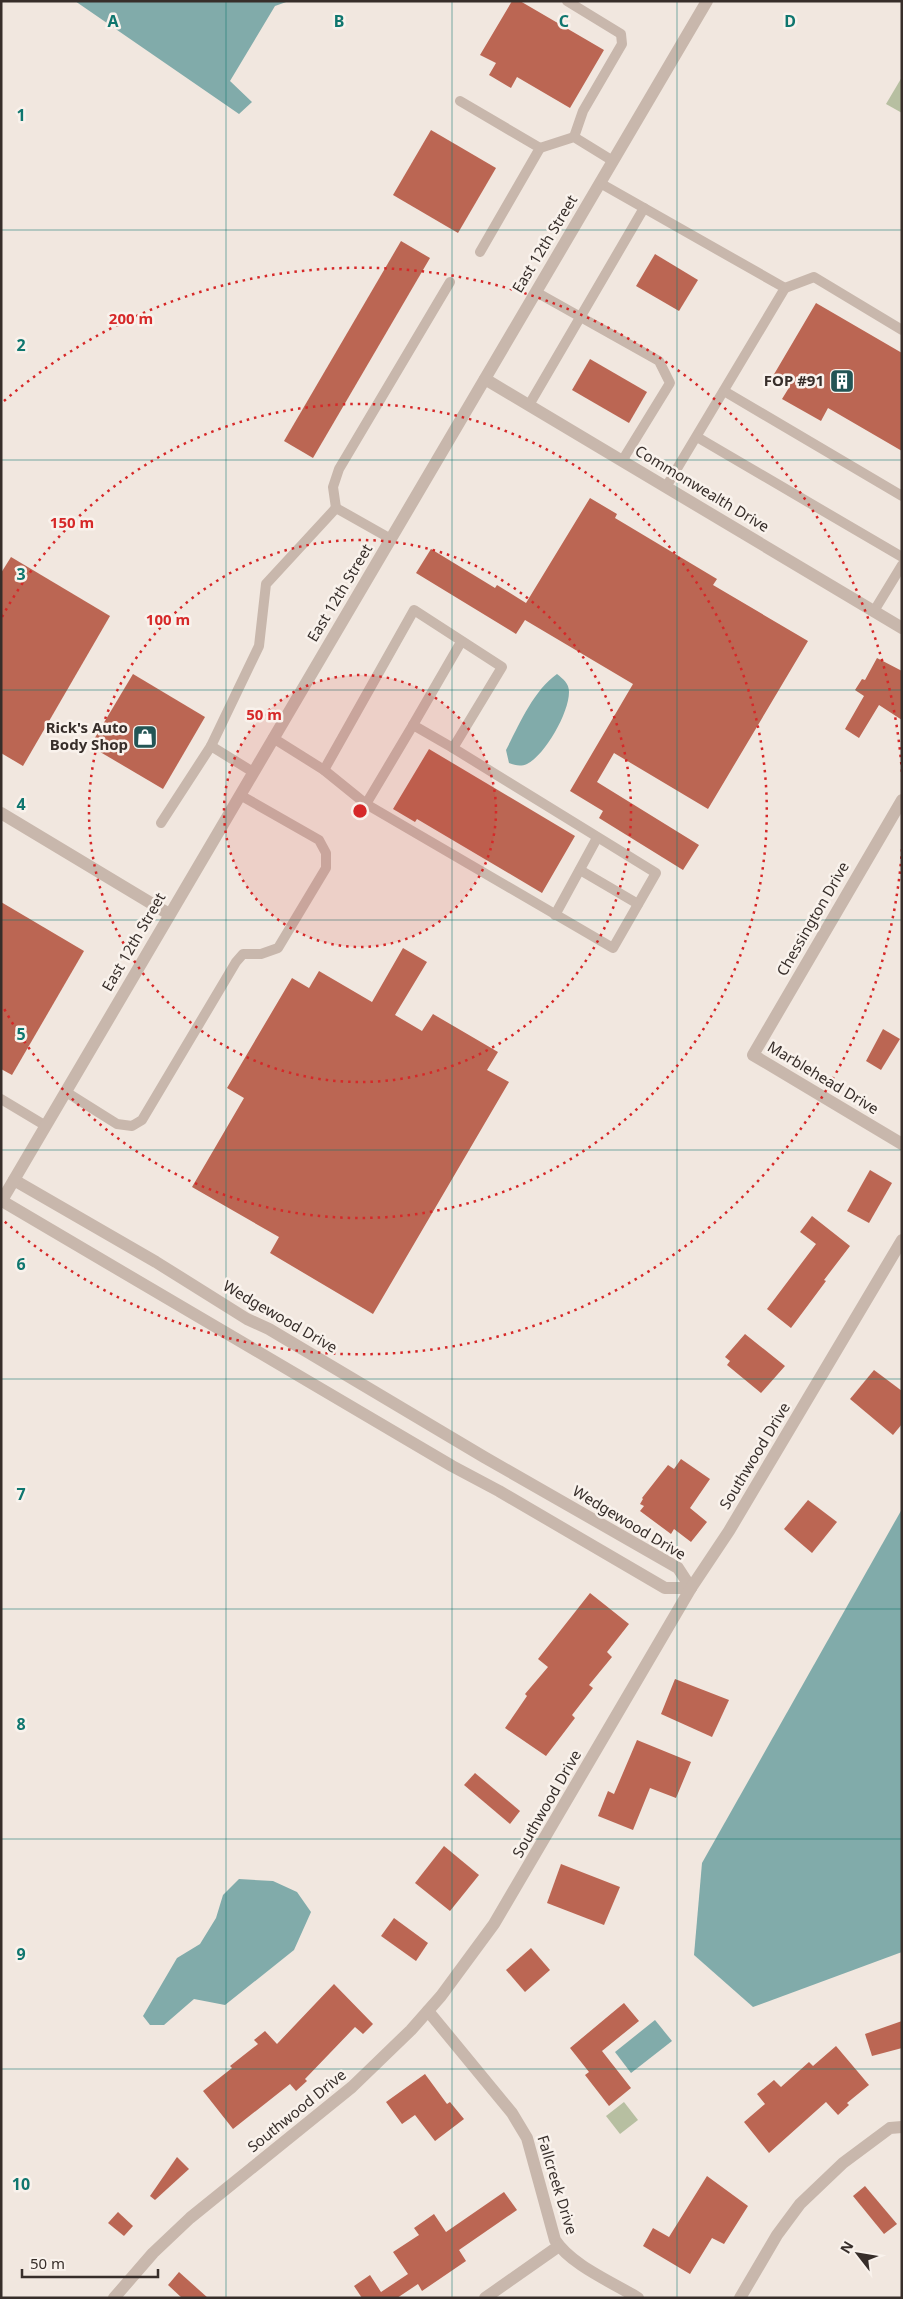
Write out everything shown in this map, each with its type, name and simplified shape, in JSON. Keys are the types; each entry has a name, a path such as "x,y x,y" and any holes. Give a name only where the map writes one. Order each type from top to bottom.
{"street":[{"name":"East 12th Street","path":"1,1201 707,1"},
{"name":"Commonwealth Drive","path":"485,379 902,628"},
{"name":"Chessington Drive","path":"753,1055 902,800"},
{"path":"1,813 169,914"},
{"name":"Marblehead Drive","path":"753,1055 902,1144"},
{"name":"Wedgewood Drive","path":"14,1180 156,1262 247,1319 269,1329 484,1457 678,1568 692,1588"},
{"path":"1,1201 452,1466 500,1491 665,1588 692,1588"},
{"name":"Southwood Drive","path":"114,2298 153,2253 190,2218 352,2087 411,2030 428,2011 494,1924 692,1588 729,1531 902,1240"},
{"name":"Fallcreek Drive","path":"428,2011 512,2113 527,2138 549,2221 559,2246 574,2260 638,2298"},
{"path":"740,2298 777,2235 800,2204 843,2163 890,2128 902,2127"},
{"path":"485,2298 559,2246"}],"lane":[{"path":"567,1 621,34 622,44 583,111 574,137"},
{"path":"460,101 540,148"},
{"path":"480,252 540,148 574,137 613,161"},
{"path":"600,183 785,288"},
{"path":"529,405 644,208"},
{"path":"666,487 785,288 814,277 902,330"},
{"path":"336,508 333,487 339,470 450,282"},
{"path":"536,292 659,361 670,383 622,461"},
{"path":"724,391 902,496"},
{"path":"696,436 902,557"},
{"path":"336,508 391,539"},
{"path":"161,823 211,746 259,646 266,584 336,508"},
{"path":"874,611 902,565"},
{"path":"324,770 414,610 502,667 453,748"},
{"path":"366,804 461,642"},
{"path":"273,738 324,770 366,804 613,948 656,873 413,725"},
{"path":"211,746 253,772"},
{"path":"66,1092 124,1126 132,1126 142,1120 236,962 243,954 261,954 278,948 326,868 326,854 319,840 240,795"},
{"path":"555,915 597,838"},
{"path":"580,870 638,904"},
{"path":"1,1099 46,1126"}],"green space":[{"path":"902,77 902,113 886,104"},
{"path":"624,2102 638,2120 620,2134 606,2116"}],"water":[{"path":"75,1 289,1 275,6 230,81 252,102 239,114"},
{"path":"557,674 567,684 569,692 565,711 555,732 541,752 527,764 520,766 509,763 506,750 522,719 548,681"},
{"path":"902,1509 902,1952 753,2007 694,1955 702,1863"},
{"path":"239,1879 273,1881 297,1892 311,1912 294,1950 225,2005 194,1999 164,2025 150,2025 143,2016 177,1958 200,1944 216,1918 223,1895"},
{"path":"655,2020 672,2041 631,2073 615,2052"}],"building":[{"path":"512,1 520,1 604,50 570,108 517,77 511,88 489,75 496,63 480,55"},
{"path":"431,130 496,168 458,233 393,195"},
{"path":"401,241 430,258 313,458 284,441"},
{"path":"655,254 698,280 679,311 636,286"},
{"name":"FOP #91","path":"816,303 902,353 902,451 828,408 821,421 782,399 790,386 773,376"},
{"path":"590,359 647,392 629,423 572,390"},
{"path":"590,498 617,514 615,518 717,579 713,585 808,641 708,809 614,753 597,782 699,845 683,870 599,818 603,811 570,791 633,684 525,620 516,634 416,573 431,549 495,588 497,585 526,603"},
{"path":"11,557 110,616 23,766 1,753 1,573"},
{"path":"877,658 902,671 902,720 879,705 859,738 845,729 864,696 855,690 862,679 865,680"},
{"path":"133,674 205,717 163,789 90,746"},
{"path":"429,749 575,836 542,893 417,819 415,822 393,809"},
{"path":"1,902 84,951 12,1075 1,1069"},
{"path":"403,948 427,962 395,1015 422,1031 433,1014 498,1052 487,1070 509,1082 373,1314 270,1253 279,1237 192,1187 244,1098 227,1088 292,978 309,988 319,971 372,1002"},
{"path":"883,1029 900,1039 881,1070 866,1061"},
{"path":"870,1170 892,1183 869,1223 847,1211"},
{"path":"812,1216 850,1246 791,1328 767,1309 816,1244 800,1232"},
{"path":"745,1334 785,1366 761,1393 727,1365 730,1361 725,1357"},
{"path":"874,1370 902,1391 902,1424 893,1435 850,1399"},
{"path":"681,1459 710,1479 690,1508 707,1522 691,1542 674,1529 671,1534 640,1511 644,1506 640,1504 642,1498 668,1465 674,1469"},
{"path":"808,1500 837,1522 812,1553 784,1529"},
{"path":"590,1593 629,1624 607,1652 612,1657 589,1685 593,1688 572,1715 575,1718 546,1756 505,1728 527,1696 525,1694 548,1667 538,1659"},
{"path":"675,1679 729,1700 712,1737 661,1714"},
{"path":"637,1740 691,1762 676,1798 650,1788 633,1830 598,1816 608,1791 614,1794"},
{"path":"475,1773 520,1811 510,1824 464,1785"},
{"path":"444,1846 479,1875 450,1911 415,1883"},
{"path":"561,1864 620,1887 604,1925 547,1903"},
{"path":"394,1918 428,1943 416,1961 381,1936"},
{"path":"531,1948 550,1970 525,1992 506,1970"},
{"path":"334,1984 373,2024 363,2034 355,2027 305,2079 307,2081 296,2091 290,2084 233,2129 203,2091 258,2044 254,2040 265,2031 277,2044"},
{"path":"624,2003 639,2021 602,2051 631,2088 609,2106 585,2075 589,2072 570,2048"},
{"path":"902,2021 902,2048 872,2056 865,2034"},
{"path":"836,2046 869,2085 847,2103 849,2105 838,2115 826,2102 769,2153 744,2122 765,2104 757,2094 774,2080 781,2087 809,2062 813,2066"},
{"path":"425,2074 447,2104 450,2102 464,2119 435,2141 415,2115 402,2124 386,2102"},
{"path":"177,2157 189,2169 155,2200 150,2196"},
{"path":"707,2176 748,2206 724,2244 712,2238 690,2274 643,2246 653,2228 669,2237"},
{"path":"865,2186 897,2224 884,2234 853,2196"},
{"path":"504,2192 517,2210 459,2250 466,2261 422,2291 418,2284 397,2298 362,2298 354,2286 370,2275 381,2292 408,2274 393,2252 419,2235 414,2228 434,2214 446,2232"},
{"path":"118,2212 133,2226 124,2236 108,2223"},
{"path":"179,2272 208,2298 182,2298 168,2285"}],"place":[{"name":"FOP #91","path":"842,381"},
{"name":"Rick's Auto Body Shop","path":"145,737"}]}
